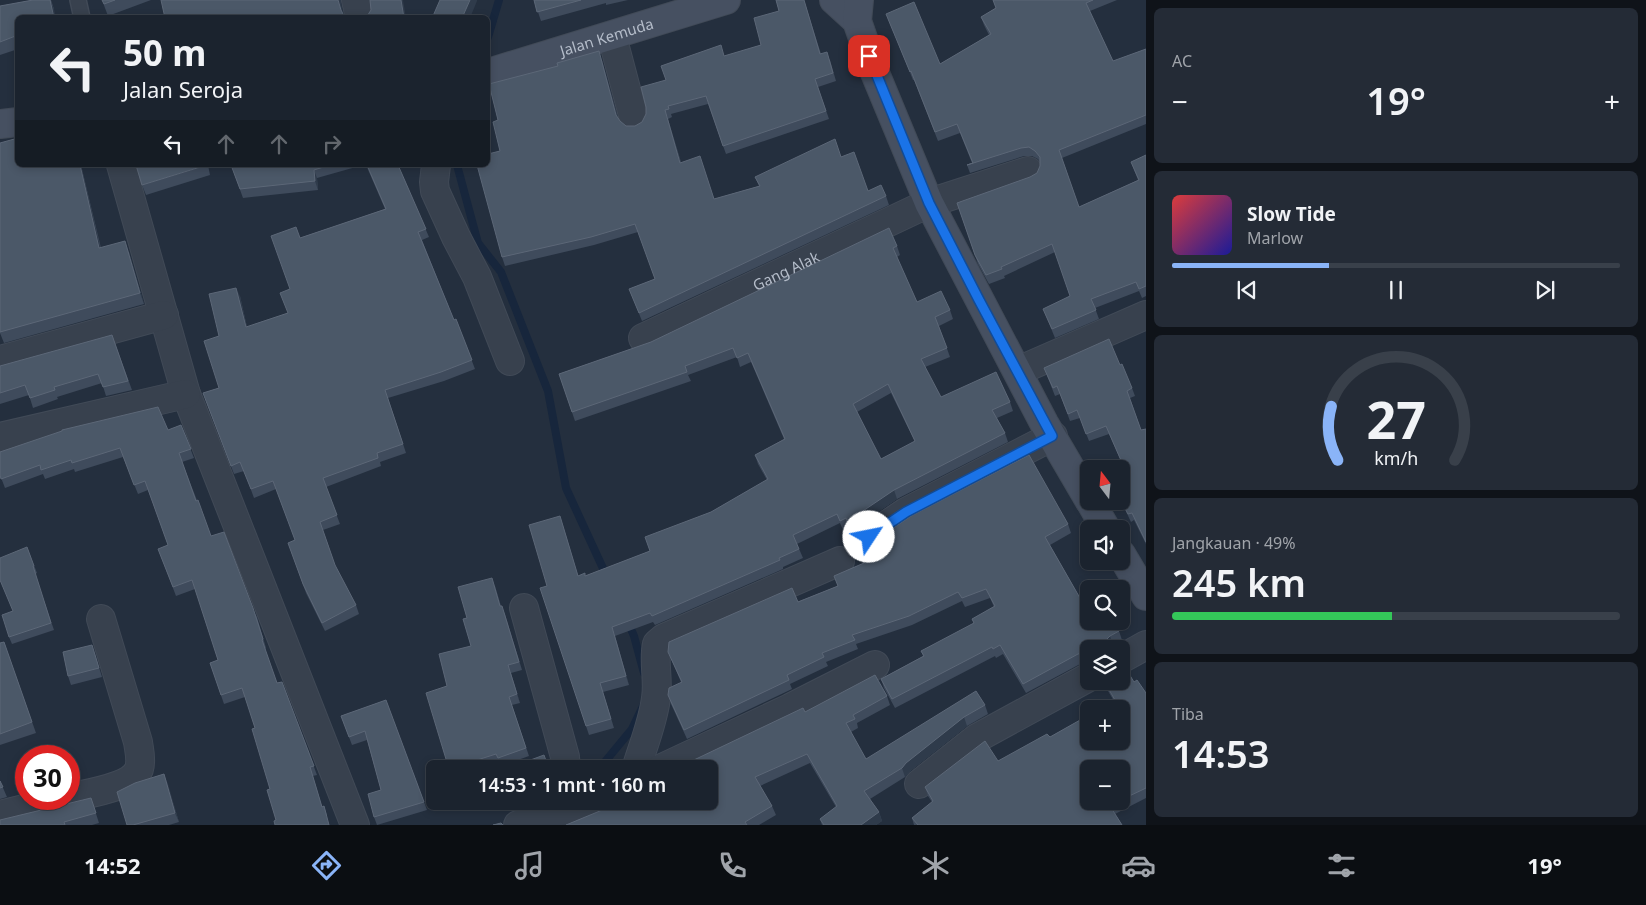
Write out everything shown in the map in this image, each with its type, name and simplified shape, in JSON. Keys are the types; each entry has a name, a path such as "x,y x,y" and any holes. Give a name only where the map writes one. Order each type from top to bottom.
{"street":[{"path":"356,0 359,15"},
{"name":"Jalan Kemuda","path":"492,72 726,0"},
{"path":"834,0 858,10 875,73 929,203 979,300 1080,485"},
{"path":"612,36 634,119"},
{"path":"0,124 15,122"},
{"path":"122,167 186,394 355,825"},
{"path":"436,167 435,191 477,277 510,361"},
{"name":"Gang Alak","path":"643,338 929,203 1028,171"},
{"path":"1018,371 1146,314"},
{"path":"0,360 164,315"},
{"path":"0,437 186,394"},
{"path":"869,537 906,512 1052,436"},
{"path":"639,760 656,698 658,679 657,644 664,638 840,561"},
{"path":"1130,569 1146,596"},
{"path":"524,608 565,760"},
{"path":"80,795 126,782 139,771 141,763 138,742 101,619"},
{"path":"1130,654 1146,645"},
{"path":"679,760 790,708 874,665"},
{"path":"919,784 977,738 1080,682"},
{"path":"0,815 20,810"},
{"path":"518,825 557,810"}],"lane":[{"path":"78,0 81,15"}],"building":[{"path":"33,0 50,0 53,15 15,15 15,36 0,42 0,6"},
{"path":"102,0 115,0 104,4"},
{"path":"161,0 338,0 344,15 164,15"},
{"path":"370,0 401,0 404,15 368,15 371,10"},
{"path":"440,0 470,0 463,15 433,15"},
{"path":"534,0 581,0 537,12"},
{"path":"776,0 804,0 820,54 827,52 833,73 815,79 826,111 723,146 706,96 668,106 669,109 665,110 680,163 700,156 714,199 760,186 755,177 835,139 841,157 854,152 868,191 881,185 886,196 639,313 629,289 655,279 635,224 591,237 502,257 478,167 490,167 490,154 500,151 493,122 498,120 490,84 558,66 557,63 599,51 616,115 626,126 635,126 642,122 646,114 641,87 666,80 661,66 721,45 724,56 761,45 754,18 779,11"},
{"path":"993,0 1093,0 1086,3 1113,61 1146,49 1146,115 1059,150 1079,207 1139,180 1131,162 1146,155 1146,286 1139,289 1136,282 1091,299 1096,310 1052,329 1043,309 1070,296 1052,244 986,275 975,255 957,203 1030,177 1037,173 1040,166 1040,157 1029,147 967,165 973,163 957,124 935,132 886,14 914,2 940,64 991,34 981,17 996,8"},
{"path":"15,139 15,167 80,167 99,248 125,241 140,293 0,332 0,143"},
{"path":"137,167 200,167 142,185"},
{"path":"232,167 324,167 314,170 315,181 240,189"},
{"path":"368,167 399,167 426,229 418,232 472,360 385,390 403,444 377,453 378,458 323,478 337,515 320,522 335,565 356,605 322,623 303,584 288,543 295,540 273,481 251,489 240,462 231,466 203,393 219,388 204,341 219,336 209,294 236,288 246,327 288,313 280,293 290,289 271,236 296,227 300,238 386,209"},
{"path":"889,228 897,246 893,248 917,302 941,291 950,310 935,317 947,348 921,359 941,397 996,372 1010,402 992,410 1005,433 894,490 857,515 852,521 850,528 846,518 840,521 837,514 793,535 799,549 779,558 780,560 652,616 650,613 612,627 626,676 600,683 611,719 586,726 540,588 547,586 529,525 560,516 578,576 585,573 585,576 650,551 645,537 711,512 768,479 755,455 785,439 748,353 737,358 733,348 685,366 687,372 572,412 559,374 651,342","holes":["888,384 915,441 881,459 853,404"]},
{"path":"112,335 128,381 103,387 98,374 54,387 55,390 30,398 25,385 0,393 0,366"},
{"path":"1109,339 1132,388 1127,391 1141,430 1146,429 1146,542 1132,513 1128,514 1126,510 1130,510 1130,460 1121,460 1106,426 1086,434 1077,410 1068,414 1057,386 1053,388 1044,368"},
{"path":"158,407 168,430 181,425 191,449 179,453 196,501 198,500 211,536 224,532 253,608 277,683 282,682 314,766 310,767 329,825 275,825 274,821 276,820 267,790 270,789 252,729 255,728 242,688 221,695 210,663 218,660 192,580 173,587 158,549 168,545 145,481 134,485 120,448 72,463 71,460 41,470 40,465 1,479 0,452 62,430"},
{"path":"1029,455 1068,524 1045,537 1080,598 1080,630 1119,631 1106,640 1080,640 1080,654 1023,684 1000,645 993,649 992,647 892,699 881,679 924,656 921,651 974,623 972,619 995,606 986,589 962,598 958,592 909,616 852,635 855,640 822,653 824,657 787,675 789,680 684,730 668,695 669,688 682,682 668,652 669,642 792,588 798,602 838,586 834,576 864,563 854,538 866,544 874,541 911,516"},
{"path":"27,547 51,623 9,637 2,615 13,611 0,580 0,558"},
{"path":"492,578 519,662 508,665 517,694 509,697 526,748 498,758 496,754 477,760 446,760 426,693 447,686 439,654 471,646 463,619 467,618 458,587"},
{"path":"4,642 32,722 0,734 0,643"},
{"path":"92,645 99,668 68,676 63,652"},
{"path":"875,675 887,696 853,715 855,719 846,723 866,759 976,691 985,705 964,717 902,768 864,791 879,812 861,825 824,825 820,819 837,806 807,754 755,777 772,806 745,822 747,825 566,825 602,810 718,810 718,760 694,760 803,708 805,712"},
{"path":"1130,675 1134,682 1137,680 1146,693 1146,788 1130,796 1130,760 1080,760 1080,810 1113,810 1122,825 918,825 912,818 933,801 925,787 985,741 998,761 1047,734 1050,737 1080,720 1080,750 1130,750 1130,700 1115,700 1109,690 1130,690"},
{"path":"386,700 424,802 374,817 368,794 381,790 365,731 349,737 341,716"},
{"path":"544,755 546,760 530,760"},
{"path":"164,774 175,813 127,825 117,792 135,783"},
{"path":"91,798 96,813 64,822 65,825 0,825 0,820 41,810 80,810 80,801"}],"waterway":[{"path":"490,30 499,0"},
{"path":"458,167 478,243 501,272 548,391 566,488 607,577"},
{"path":"628,622 634,636 644,673"},
{"path":"606,760 632,729 644,704"}],"route":[{"path":"869,56 929,203 1052,436 906,512 869,537"}]}
